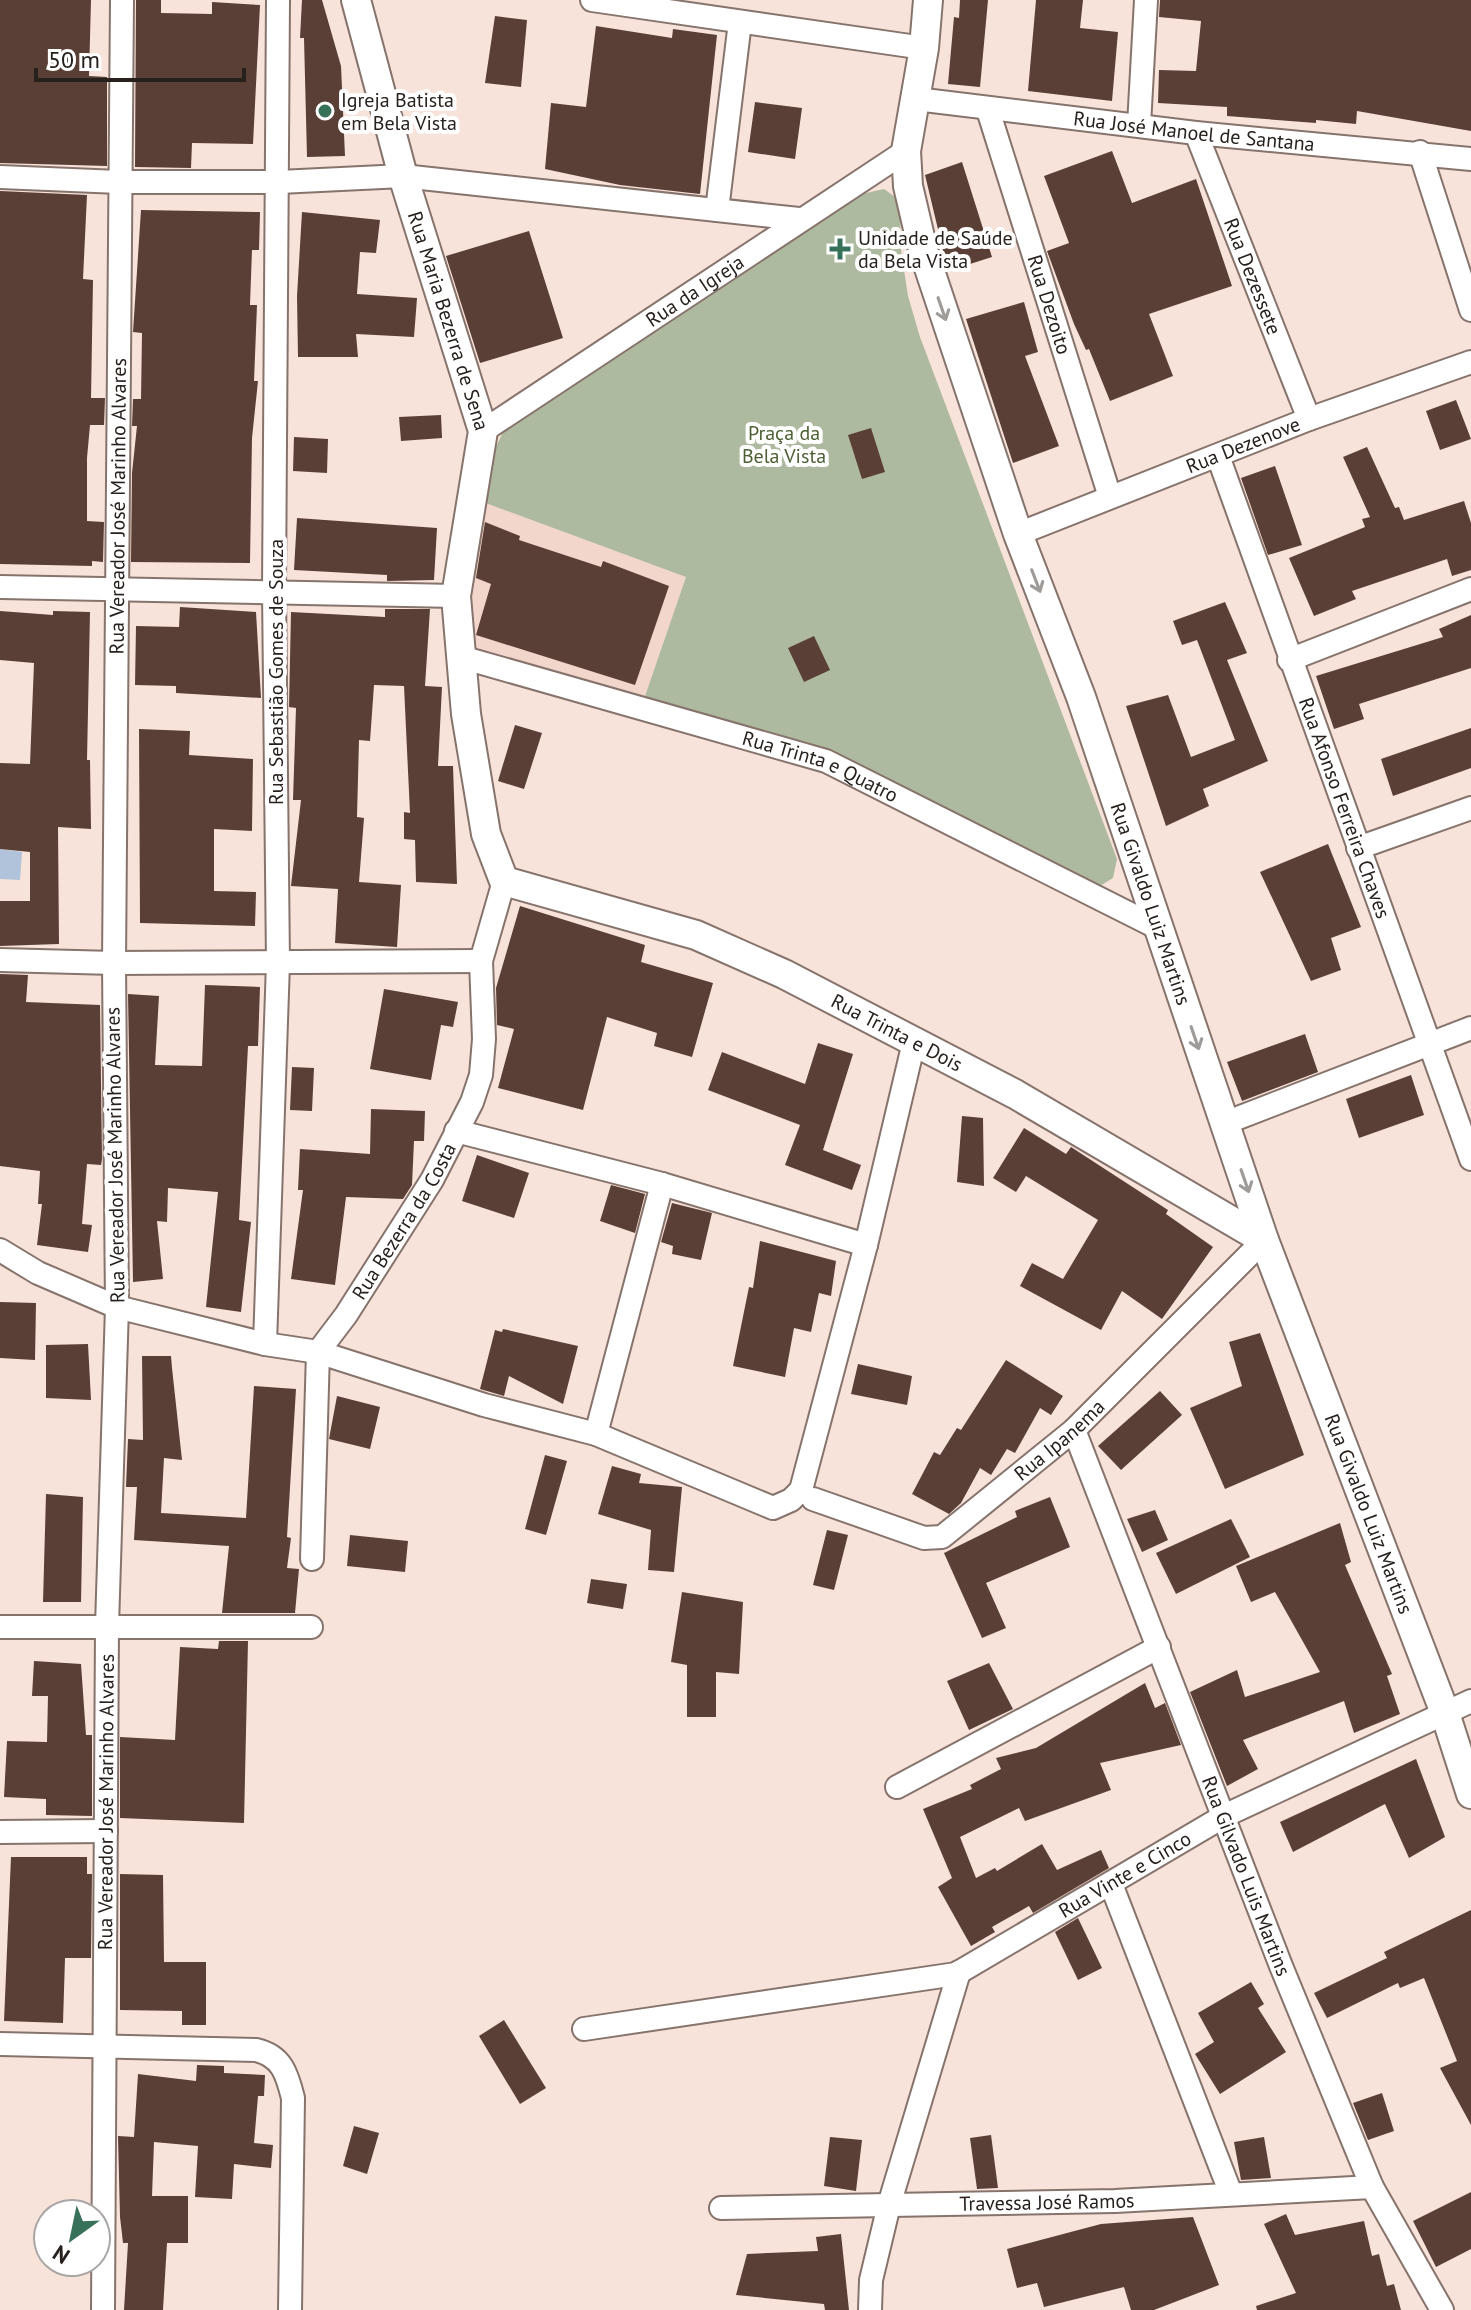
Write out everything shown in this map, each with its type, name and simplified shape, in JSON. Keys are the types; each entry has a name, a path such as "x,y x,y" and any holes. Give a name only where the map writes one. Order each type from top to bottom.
{"street":[{"name":"Rua Vereador José Marinho Alvares","path":"103,2310 107,1626 117,1307 114,963 122,0"},
{"name":"Rua Sebastião Gomes de Souza","path":"265,1344 278,963 274,590 278,0"},
{"name":"Rua Maria Bezerra de Sena","path":"356,0 403,176 483,431 456,596 466,714 486,834 504,881"},
{"path":"592,0 924,48"},
{"name":"Rua Givaldo Luiz Martins","path":"928,0 924,48 906,151 908,186 923,250 1018,534 1081,697 1264,1240 1445,1713 1471,1794"},
{"path":"1139,125 1146,0"},
{"path":"717,210 740,22"},
{"name":"Rua José Manoel de Santana","path":"916,99 1196,133 1471,159"},
{"name":"Rua Dezoito","path":"988,110 1110,497"},
{"name":"Rua Dezessete","path":"1196,133 1309,419"},
{"name":"Rua da Igreja","path":"483,431 906,151"},
{"path":"1420,152 1471,310"},
{"path":"0,177 119,182 279,182 403,176 799,219"},
{"name":"Rua Dezenove","path":"1018,534 1309,419 1471,362"},
{"name":"Rua Afonso Ferreira Chaves","path":"1218,456 1471,1159"},
{"path":"0,587 274,590 456,596"},
{"path":"1289,660 1471,589"},
{"name":"Rua Trinta e Quatro","path":"461,657 826,761 1158,928"},
{"path":"1358,848 1471,808"},
{"name":"Rua Bezerra da Costa","path":"318,1352 346,1315 424,1192 481,1075 481,961 504,881"},
{"name":"Rua Trinta e Dois","path":"504,881 696,935 784,974 1015,1094 1264,1240"},
{"path":"0,960 114,963 481,961"},
{"path":"1225,1123 1471,1028"},
{"path":"0,1250 38,1273 117,1307 265,1344 318,1352 484,1405 596,1434 773,1508 791,1500 801,1490 866,1245 914,1042"},
{"path":"456,1131 662,1184 866,1245"},
{"path":"596,1434 662,1184"},
{"name":"Rua Ipanema","path":"813,1499 924,1538 942,1537 1074,1430 1264,1240"},
{"path":"312,1559 318,1352"},
{"name":"Rua Gilvado Luis Martins","path":"1074,1430 1226,1815 1281,1966 1372,2187 1437,2309"},
{"path":"0,1627 311,1627"},
{"path":"897,1787 1159,1647"},
{"name":"Rua Vinte e Cinco","path":"958,1973 1226,1815 1471,1701"},
{"path":"0,1832 106,1831"},
{"path":"1111,1884 1231,2194"},
{"path":"584,2029 958,1973 889,2205 871,2280 870,2310"},
{"path":"0,2044 256,2050 270,2053 285,2068 293,2098 290,2310"},
{"name":"Travessa José Ramos","path":"721,2208 1115,2201 1372,2187"}],"shaded area":[{"path":"480,501 686,577 644,699 470,646 468,595"}],"green space":[{"name":"Praça da Bela Vista","path":"884,189 894,196 900,212 901,250 908,296 920,337 1117,859 1113,878 1095,889 849,759 644,699 686,577 480,501 489,462 503,432 857,195"}],"water":[{"path":"0,849 22,852 20,880 0,879"}],"building":[{"path":"0,0 91,0 89,76 107,77 107,166 0,163"},
{"path":"136,0 161,0 161,13 212,14 212,2 260,5 253,144 192,143 191,168 135,167"},
{"name":"Igreja Batista em Bela Vista","path":"302,0 322,0 341,66 345,156 307,157 304,38 300,38"},
{"path":"960,0 988,0 980,87 948,84 954,17 959,18"},
{"path":"1036,0 1083,0 1080,28 1118,32 1112,101 1028,91"},
{"path":"1160,0 1471,0 1471,131 1357,111 1356,124 1316,120 1316,123 1227,116 1227,107 1158,103 1159,70 1196,71 1201,21 1159,17"},
{"path":"495,16 527,20 521,87 485,83"},
{"path":"596,26 672,38 673,29 717,35 700,194 620,185 545,169 551,103 586,107"},
{"path":"755,102 802,108 795,159 748,152"},
{"path":"1112,151 1132,203 1196,179 1232,286 1149,314 1173,376 1110,401 1089,349 1086,350 1074,324 1047,251 1069,243 1044,176"},
{"path":"962,162 992,257 948,271 925,175"},
{"path":"0,191 87,195 83,279 93,280 91,398 105,398 104,425 90,425 87,458 87,521 104,522 103,562 92,561 92,566 0,564"},
{"path":"141,210 260,212 259,250 252,250 250,305 257,305 254,381 258,381 252,438 250,563 131,562 132,473 137,426 132,426 133,399 141,399 142,333 133,332"},
{"path":"302,212 380,220 376,253 360,252 357,294 417,298 414,337 356,334 358,357 298,357 297,296"},
{"path":"529,231 563,338 480,363 446,256"},
{"path":"1024,302 1038,352 1025,356 1059,446 1013,463 966,319"},
{"path":"1456,400 1471,439 1440,450 1426,411"},
{"path":"441,415 442,438 401,441 399,417"},
{"path":"871,428 885,472 862,479 848,435"},
{"path":"294,437 328,439 327,473 293,471"},
{"path":"1367,447 1395,508 1399,507 1404,520 1464,501 1471,523 1471,570 1452,576 1447,559 1352,591 1356,599 1314,616 1289,558 1365,527 1362,519 1370,517 1343,457"},
{"path":"1275,466 1302,545 1268,555 1241,478"},
{"path":"297,518 437,528 434,580 387,581 387,575 294,570"},
{"path":"485,522 520,536 519,540 601,567 603,561 669,586 635,685 476,635 491,584 476,578"},
{"path":"1225,602 1247,653 1227,660 1268,761 1203,789 1209,806 1166,826 1126,706 1168,695 1191,757 1235,740 1197,640 1182,645 1173,621"},
{"path":"180,607 256,612 261,698 176,693 176,686 135,685 136,626 179,627"},
{"path":"385,609 430,609 425,686 442,687 438,766 453,766 457,884 416,882 415,840 404,839 404,812 410,813 404,686 374,685 370,741 359,740 357,817 364,818 359,882 401,885 397,947 335,943 338,889 291,886 301,800 293,800 296,708 289,707 291,612 385,617"},
{"path":"0,611 53,615 53,611 90,612 87,760 90,760 91,829 58,827 59,944 0,946 0,901 30,901 30,852 0,849 0,763 30,764 34,663 0,660"},
{"path":"1471,615 1471,668 1359,704 1364,719 1334,729 1316,676 1443,637 1439,629"},
{"path":"814,636 830,670 804,682 788,648"},
{"path":"515,725 542,733 524,789 498,781"},
{"path":"1471,728 1471,768 1393,796 1381,759"},
{"path":"139,729 190,731 189,755 253,759 252,831 214,829 214,891 256,892 255,926 140,923"},
{"path":"1328,844 1361,927 1331,938 1341,970 1311,981 1260,872"},
{"path":"520,906 645,945 641,962 713,983 692,1057 654,1046 657,1033 607,1017 583,1110 498,1088 514,1029 497,1025 496,988"},
{"path":"0,974 28,975 26,1002 100,1005 102,1159 101,1165 87,1164 82,1224 92,1225 88,1252 37,1245 42,1204 38,1204 40,1171 0,1166"},
{"path":"205,985 260,987 258,1046 248,1046 239,1220 251,1222 241,1312 206,1307 218,1192 168,1188 167,1222 157,1221 163,1279 133,1282 128,994 159,996 155,1065 202,1066"},
{"path":"384,989 458,1002 453,1027 441,1025 431,1080 370,1069"},
{"path":"1305,1034 1318,1072 1242,1101 1227,1062"},
{"path":"818,1043 853,1054 823,1150 861,1165 852,1190 785,1165 800,1125 708,1090 722,1052 805,1084"},
{"path":"292,1067 314,1068 312,1111 290,1110"},
{"path":"1411,1075 1424,1115 1359,1138 1346,1099"},
{"path":"371,1109 425,1111 424,1141 414,1141 412,1185 403,1199 346,1197 335,1285 291,1279 303,1190 298,1190 300,1149 370,1154"},
{"path":"962,1116 983,1118 984,1186 957,1182"},
{"path":"1024,1128 1066,1154 1071,1147 1168,1210 1166,1214 1213,1247 1162,1319 1122,1291 1101,1330 1020,1286 1032,1263 1063,1279 1098,1220 1026,1176 1016,1192 993,1178"},
{"path":"477,1155 529,1173 514,1218 462,1201"},
{"path":"611,1185 645,1194 635,1233 600,1221"},
{"path":"672,1203 712,1213 701,1260 672,1254 673,1246 661,1242"},
{"path":"760,1241 836,1261 831,1296 819,1293 811,1332 794,1328 785,1377 733,1366 749,1287 753,1288"},
{"path":"0,1302 36,1303 35,1360 0,1358"},
{"path":"503,1329 578,1346 563,1404 509,1376 504,1396 480,1389 495,1330 502,1332"},
{"path":"1260,1333 1304,1455 1225,1489 1190,1408 1242,1386 1229,1342"},
{"path":"88,1344 91,1400 46,1398 46,1345"},
{"path":"142,1356 171,1356 182,1460 164,1458 161,1513 246,1518 254,1386 296,1389 287,1537 291,1538 287,1568 299,1569 295,1613 222,1613 229,1546 134,1540 137,1487 126,1487 128,1439 143,1440"},
{"path":"1006,1360 1063,1396 1051,1415 1040,1408 1015,1453 1007,1449 991,1475 980,1468 961,1503 949,1514 912,1494 934,1452 940,1455 957,1428 961,1430"},
{"path":"858,1364 912,1376 907,1405 851,1394"},
{"path":"1160,1391 1182,1415 1121,1470 1098,1446"},
{"path":"337,1396 380,1407 370,1449 329,1439"},
{"path":"545,1455 567,1461 546,1535 525,1529"},
{"path":"612,1466 641,1474 639,1483 682,1487 674,1572 648,1570 651,1530 598,1514"},
{"path":"46,1494 83,1497 81,1602 43,1602"},
{"path":"1050,1497 1070,1547 986,1583 1006,1628 982,1638 944,1553 1017,1517 1015,1511"},
{"path":"1155,1510 1168,1540 1142,1552 1127,1519"},
{"path":"1231,1519 1250,1557 1176,1594 1156,1553"},
{"path":"1340,1523 1351,1562 1345,1565 1392,1674 1387,1676 1400,1714 1354,1733 1344,1701 1243,1740 1258,1769 1227,1786 1190,1692 1237,1670 1245,1697 1320,1672 1275,1592 1251,1602 1236,1566"},
{"path":"827,1530 848,1535 834,1590 813,1585"},
{"path":"350,1535 408,1541 405,1572 347,1566"},
{"path":"591,1579 627,1584 623,1609 587,1603"},
{"path":"682,1592 743,1602 739,1674 716,1672 716,1717 687,1717 687,1665 671,1662"},
{"path":"219,1641 248,1641 244,1823 120,1818 120,1737 175,1740 180,1647 218,1649"},
{"path":"34,1661 81,1664 86,1735 92,1735 92,1816 46,1815 46,1799 4,1797 7,1741 47,1742 48,1696 32,1696"},
{"path":"989,1663 1013,1709 969,1730 947,1681"},
{"path":"1145,1683 1155,1708 1165,1703 1181,1745 1100,1763 1111,1790 1025,1821 1019,1808 960,1837 976,1878 995,1868 997,1871 1042,1844 1057,1870 1101,1850 1109,1868 1033,1913 1029,1906 992,1927 995,1932 971,1946 938,1887 952,1878 923,1809 972,1789 970,1785 1001,1769 996,1758 1036,1748"},
{"path":"1416,1759 1445,1837 1409,1858 1385,1804 1293,1852 1280,1822"},
{"path":"11,1857 87,1857 87,1874 92,1874 91,1958 65,1958 63,2023 4,2021"},
{"path":"120,1874 163,1875 164,1962 206,1962 206,2025 182,2025 182,2011 120,2010"},
{"path":"1471,1910 1471,2125 1440,2068 1457,2061 1424,1978 1400,1988 1398,1983 1327,2018 1314,1993 1387,1958 1384,1952"},
{"path":"1078,1918 1102,1968 1078,1980 1055,1932"},
{"path":"1251,1982 1264,2004 1258,2008 1286,2052 1220,2094 1195,2054 1214,2042 1198,2013"},
{"path":"504,2020 546,2088 520,2104 479,2036"},
{"path":"197,2065 224,2066 224,2073 265,2075 264,2096 258,2096 254,2143 273,2145 271,2168 234,2164 232,2199 195,2197 198,2146 154,2142 152,2196 188,2196 188,2243 167,2243 163,2310 124,2310 128,2243 123,2243 120,2217 118,2136 134,2137 138,2074 196,2081"},
{"path":"1382,2093 1394,2131 1368,2140 1353,2103"},
{"path":"354,2126 379,2133 367,2174 343,2166"},
{"path":"991,2135 998,2188 977,2189 970,2138"},
{"path":"830,2137 862,2140 856,2191 824,2186"},
{"path":"1264,2137 1271,2178 1241,2180 1234,2142"},
{"path":"1471,2192 1471,2249 1436,2267 1413,2221"},
{"path":"1286,2214 1295,2235 1364,2221 1372,2256 1379,2254 1387,2286 1394,2284 1401,2310 1257,2310 1256,2306 1296,2293 1264,2224"},
{"path":"1193,2217 1219,2285 1154,2310 1131,2310 1124,2287 1044,2307 1037,2283 1017,2288 1007,2249 1101,2224"},
{"path":"841,2234 849,2310 825,2310 824,2304 736,2295 747,2254 818,2251 816,2237"}],"place":[{"name":"Igreja Batista em Bela Vista","path":"325,111"},
{"name":"Unidade de Saúde da Bela Vista","path":"840,249"}]}
